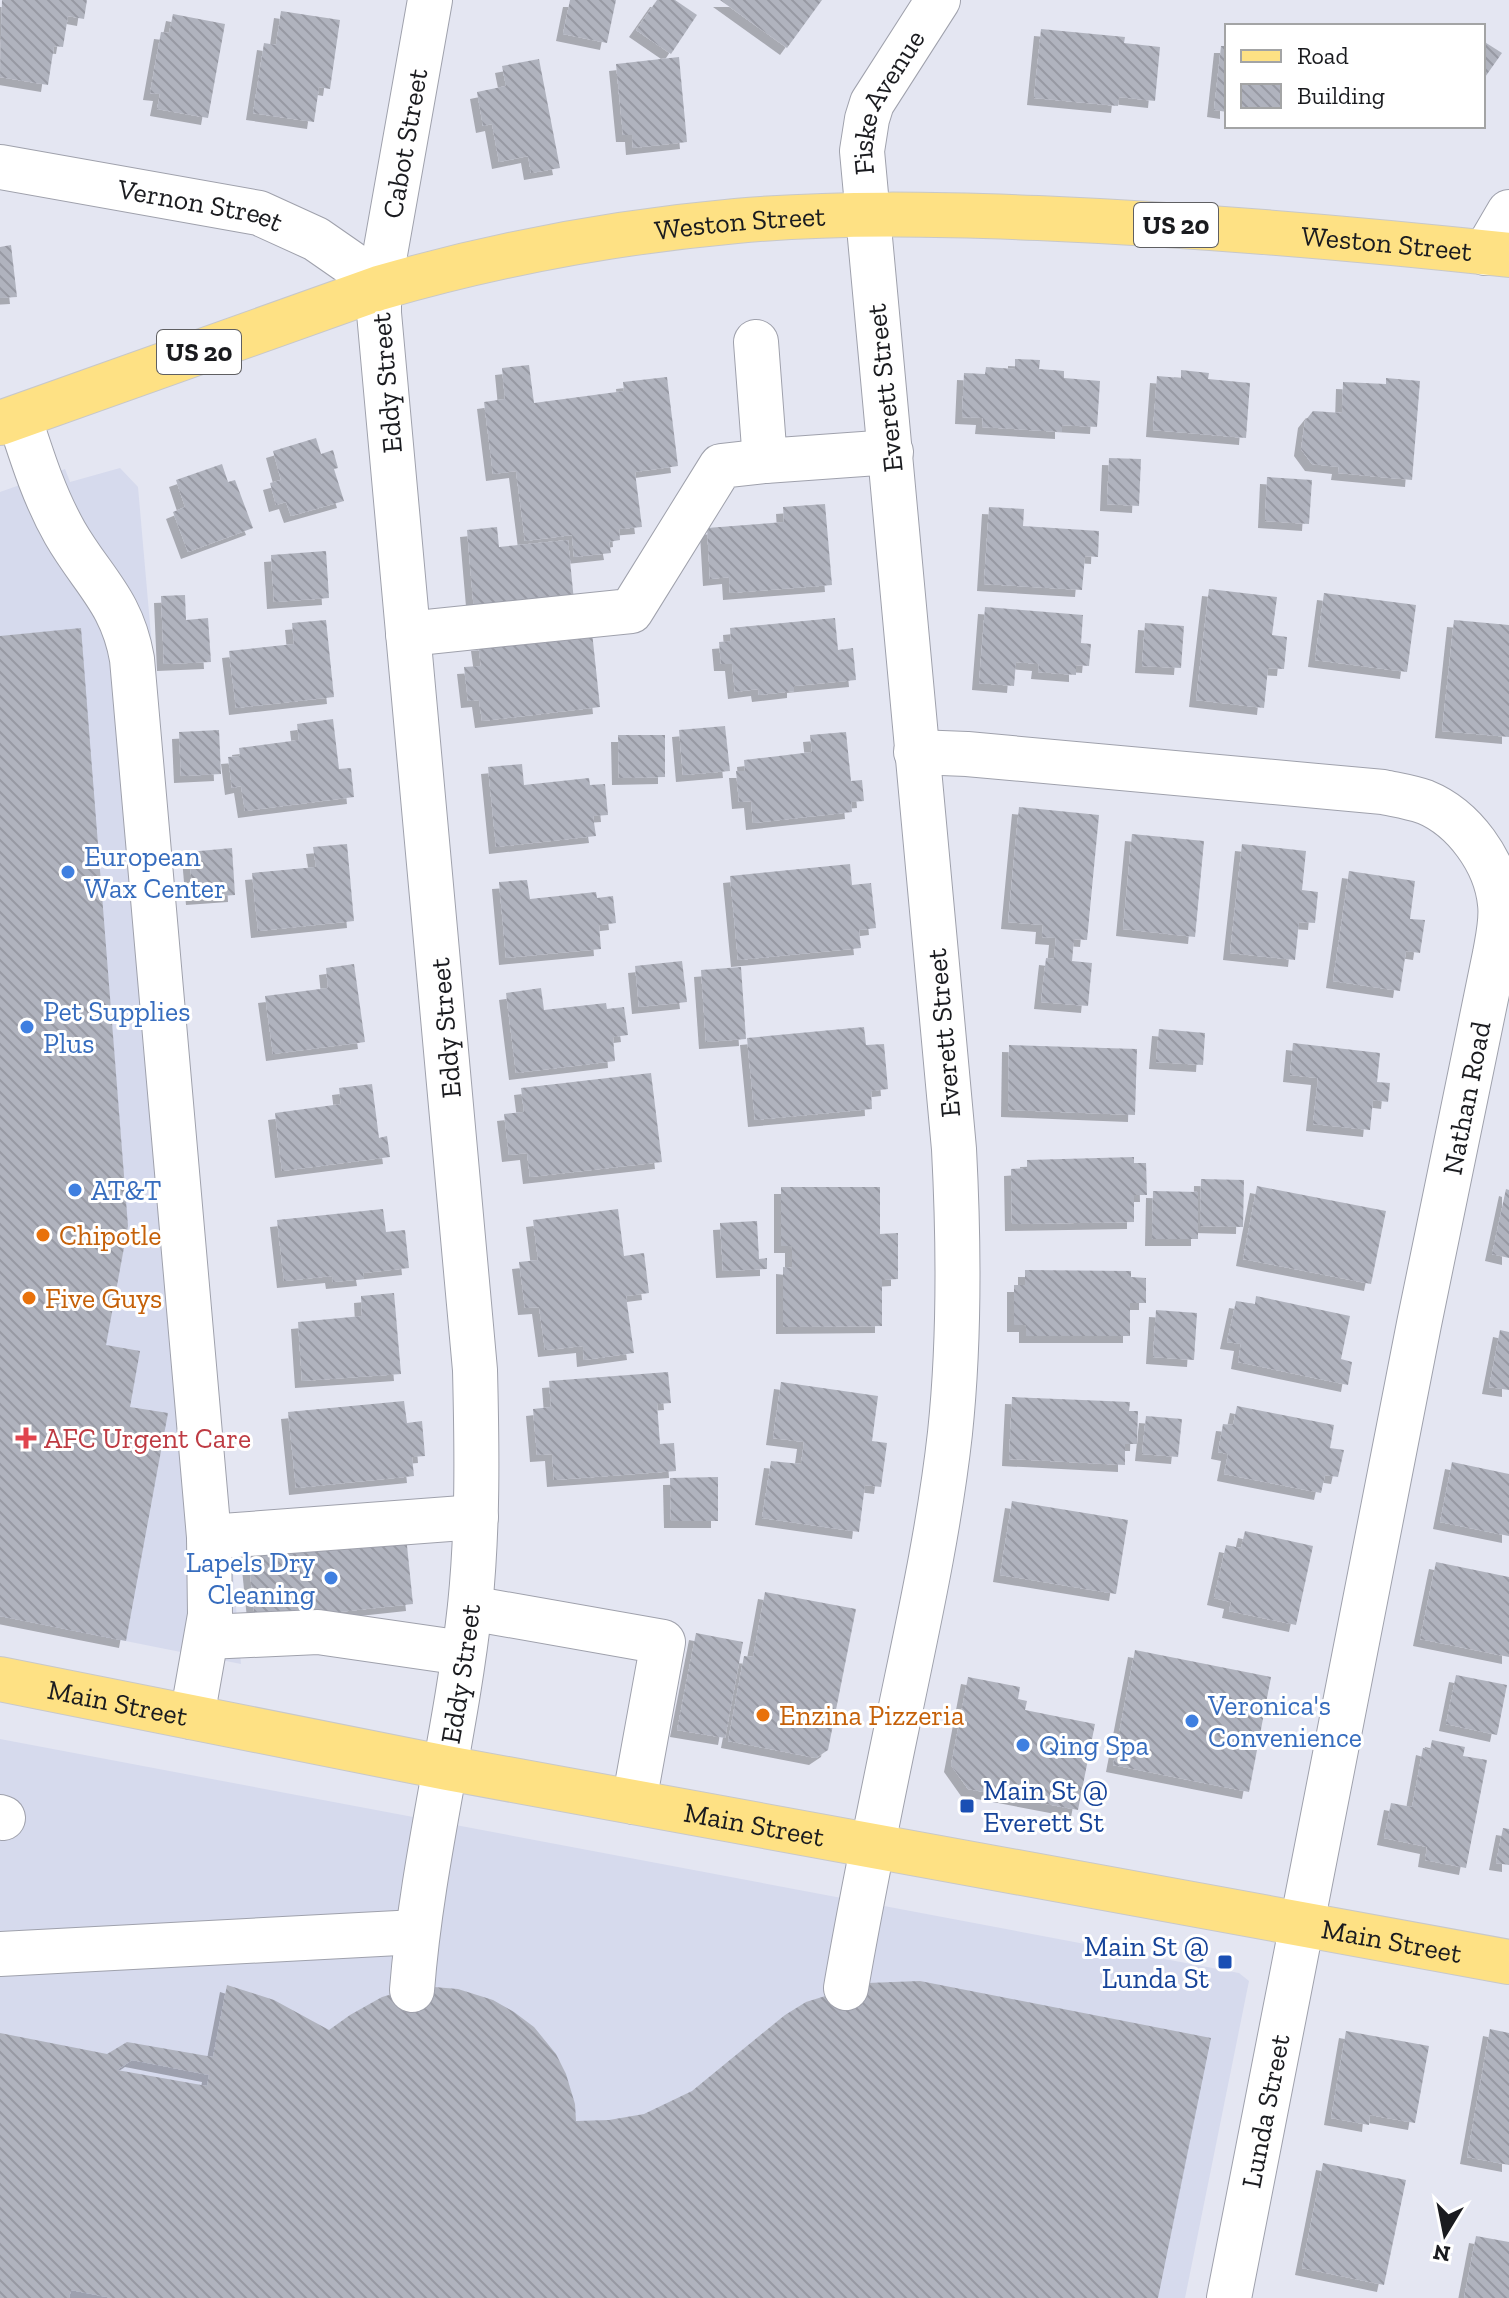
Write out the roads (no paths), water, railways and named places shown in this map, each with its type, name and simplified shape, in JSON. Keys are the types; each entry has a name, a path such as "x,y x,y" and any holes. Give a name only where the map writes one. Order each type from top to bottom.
{"main road":[{"name":"Weston Street","path":"10,420 379,288 499,257 615,236 738,221 867,215 976,216 1179,225 1340,237 1497,254"},
{"name":"Main Street","path":"0,1679 447,1768 1509,1962"}],"street":[{"name":"Cabot Street","path":"379,288 430,0"},
{"name":"Fiske Avenue","path":"867,215 862,151 867,119 877,95 938,0"},
{"name":"Vernon Street","path":"0,167 259,213 316,239 379,288"},
{"path":"1497,254 1509,212"},
{"name":"Everett Street","path":"846,1988 872,1846 933,1554 950,1431 958,1331 959,1242 954,1149 867,215"},
{"name":"Eddy Street","path":"379,288 379,326 475,1370 476,1517 470,1608 447,1768 417,1932 412,1990"},
{"path":"756,342 765,461"},
{"path":"10,420 67,537 116,608 129,642 209,1537 211,1590 207,1637 192,1717"},
{"path":"408,634 631,611 721,466 891,452"},
{"name":"Nathan Road","path":"916,752 967,754 1410,797 1448,815 1464,831 1490,867 1497,888 1500,907 1495,954 1302,1924"},
{"path":"209,1537 476,1517"},
{"path":"470,1608 663,1642 634,1802"},
{"path":"207,1637 318,1632 463,1653"},
{"name":"Lunda Street","path":"1229,2298 1302,1924"},
{"path":"0,1954 417,1932"}],"place":[{"name":"European Wax Center","path":"68,872"},
{"name":"Pet Supplies Plus","path":"27,1027"},
{"name":"AT&T","path":"75,1190"},
{"name":"Chipotle","path":"43,1235"},
{"name":"Five Guys","path":"29,1298"},
{"name":"AFC Urgent Care","path":"26,1438"},
{"name":"Lapels Dry Cleaning","path":"331,1578"},
{"name":"Enzina Pizzeria","path":"763,1715"},
{"name":"Veronica's Convenience","path":"1192,1721"},
{"name":"Qing Spa","path":"1023,1745"},
{"name":"Main St @ Everett St","path":"967,1806"},
{"name":"Main St @ Lunda St","path":"1225,1962"}]}
